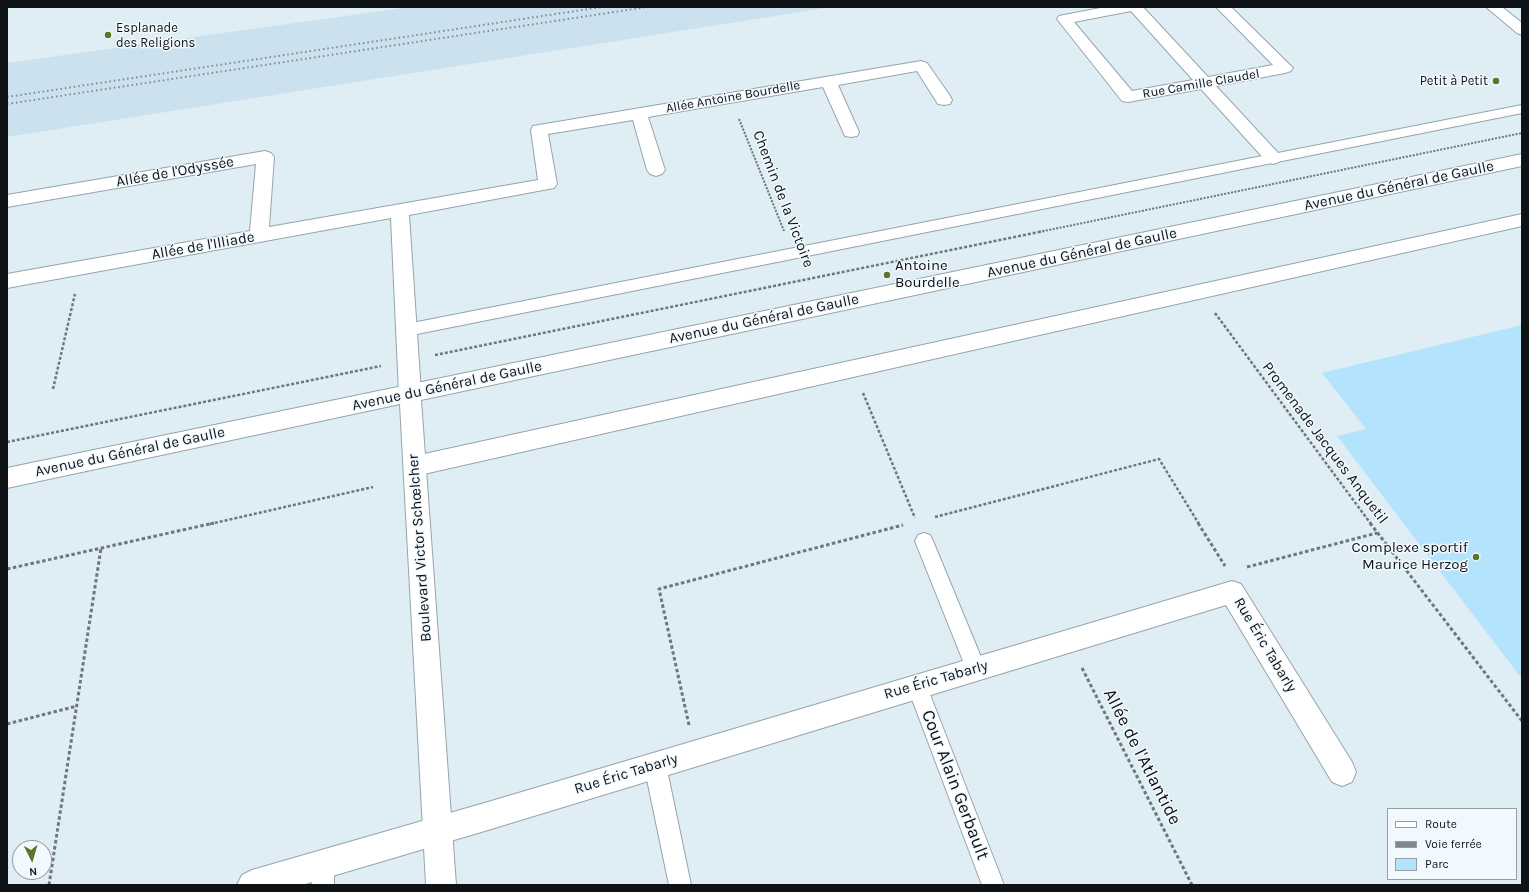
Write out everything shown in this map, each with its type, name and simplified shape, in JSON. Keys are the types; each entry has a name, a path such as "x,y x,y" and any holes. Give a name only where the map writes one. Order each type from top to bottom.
{"street":[{"name":"Rue Camille Claudel","path":"1131,7 1064,19 1128,97 1285,68 1223,7"},
{"path":"1135,7 1273,158"},
{"path":"1493,7 1522,30"},
{"name":"Allée Antoine Bourdelle","path":"400,210 548,184 539,130 921,66 944,100"},
{"path":"828,81 852,132"},
{"path":"639,113 656,170"},
{"name":"Allée de l'Odyssée","path":"7,201 265,157 259,236"},
{"name":"Avenue du Général de Gaulle","path":"7,478 1522,160"},
{"name":"Allée de l'Illiade","path":"7,281 400,210"},
{"name":"Boulevard Victor Schœlcher","path":"400,210 441,885"},
{"path":"415,466 1522,220"},
{"name":"Rue Éric Tabarly","path":"252,885 323,875 437,831 1068,640 1232,592 1342,772"}],"lane":[{"path":"407,330 1522,108"},
{"path":"924,541 976,669"},
{"name":"Cour Alain Gerbault","path":"917,686 993,885"},
{"path":"655,765 680,885"}],"path":[{"name":"Chemin de la Victoire","path":"731,98 814,309"},
{"path":"7,442 1522,133"},
{"path":"54,389 80,268"},
{"name":"Promenade Jacques Anquetil","path":"1199,292 1378,533 1522,721"},
{"path":"853,369 924,541"},
{"path":"7,569 373,487"},
{"path":"1244,568 1378,533"},
{"path":"49,885 101,548"},
{"name":"Allée de l'Atlantide","path":"1068,640 1192,885"},
{"path":"7,724 77,706"}],"shaded area":[{"path":"410,7 832,7 7,137 7,63"}],"green space":[{"name":"Complexe sportif Maurice Herzog","path":"1522,325 1522,679 1337,436 1366,429 1322,373"}],"railway":[{"path":"7,97 602,7"},
{"path":"7,104 647,7"}],"place":[{"name":"Esplanade des Religions","path":"108,35"},
{"name":"Petit à Petit","path":"1496,81"},
{"name":"Antoine Bourdelle","path":"887,275"},
{"name":"Complexe sportif Maurice Herzog","path":"1476,557"}]}
